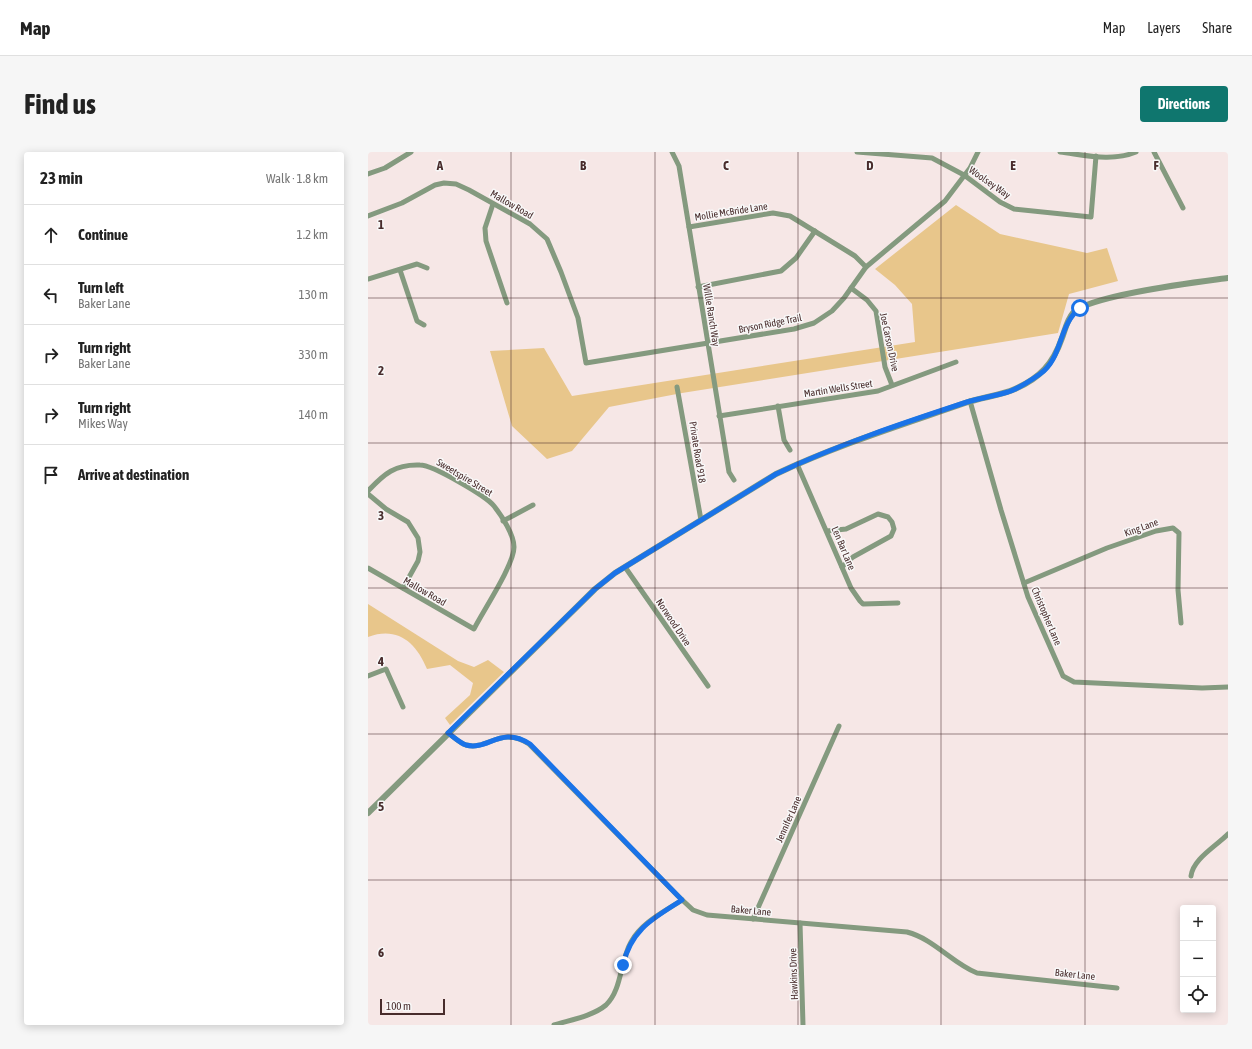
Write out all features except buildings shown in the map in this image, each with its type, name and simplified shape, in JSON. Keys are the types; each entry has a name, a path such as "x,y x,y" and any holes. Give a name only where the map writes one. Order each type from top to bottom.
{"street":[{"path":"368,174 385,168 411,152"},
{"name":"Willie Ranch Way","path":"672,152 679,166 719,416 729,472 734,480"},
{"name":"Woolsey Way","path":"857,152 932,158 964,175 1000,202 1014,209 1091,217 1096,156"},
{"name":"Bryson Ridge Trail","path":"586,363 794,329 814,323 832,311 866,267 945,201 964,175 978,152"},
{"path":"1060,152 1118,157 1136,152"},
{"path":"1154,152 1183,208"},
{"name":"Mallow Road","path":"368,216 402,203 444,183 456,184 530,224 546,239 578,318 586,363"},
{"path":"493,204 486,228 486,241 507,303"},
{"name":"Mollie McBride Lane","path":"689,227 773,213 790,216 855,256 866,267"},
{"path":"698,287 781,271 796,258 814,231"},
{"path":"368,279 417,264 428,268"},
{"path":"400,270 417,321 424,325"},
{"path":"368,813 595,589 625,567 776,474 797,464 880,432 970,401 1015,389 1043,371 1056,356 1071,316 1083,306 1164,287 1228,278"},
{"name":"Joe Carson Drive","path":"851,288 867,300 876,311 885,366 892,385"},
{"name":"Martin Wells Street","path":"719,416 878,391 956,362"},
{"name":"Private Road 918","path":"677,387 701,520"},
{"name":"Christopher Lane","path":"970,401 1001,510 1028,597 1062,674 1070,681 1202,688 1228,687"},
{"path":"778,406 784,440 790,450"},
{"name":"Len Bar Lane","path":"797,464 842,567 860,601 867,604 898,603"},
{"name":"Sweetspire Street","path":"368,491 389,471 414,465 424,465 436,469 486,499 495,507 514,542 514,554 474,629"},
{"path":"368,494 386,509 408,522 418,538 420,552 418,561 403,588"},
{"path":"503,521 533,505"},
{"path":"827,531 846,529 878,514 888,517 892,522 894,529 891,536 853,557 842,567"},
{"name":"King Lane","path":"1024,583 1107,548 1156,530 1174,528 1180,533 1178,590 1182,623"},
{"name":"Norwood Drive","path":"625,567 708,686"},
{"name":"Mallow Road","path":"368,568 474,629"},
{"path":"368,676 386,669 403,707"},
{"name":"Jennifer Lane","path":"753,919 839,726"},
{"name":"Baker Lane","path":"448,733 467,745 474,746 507,737 519,738 530,744 682,900 693,910 704,915 915,934 933,944 968,969 984,974 1081,983 1117,988"},
{"path":"1191,876 1191,869 1199,858 1210,852 1228,834"},
{"path":"554,1025 598,1010 612,997 626,953 634,937 646,924 682,900"},
{"name":"Hawkins Drive","path":"800,923 803,1025"}],"shaded area":[{"path":"956,205 1000,234 1087,253 1107,248 1118,281 1069,294 1058,333 682,393 609,407 572,451 547,459 512,426 490,351 544,348 572,396 915,342 912,304 895,285 875,269"},
{"path":"368,604 458,661 474,667 488,660 504,672 450,725 445,718 470,695 473,683 450,665 427,669 417,651 411,644 397,635 378,634 368,637"}],"route":[{"path":"623,965 626,953 637,932 650,920 682,900 530,744 519,738 504,737 471,746 461,743 448,733 595,589 615,573 776,474 797,464 880,432 967,402 1008,392 1022,386 1047,368 1053,360 1058,351 1071,316 1080,308"}]}
